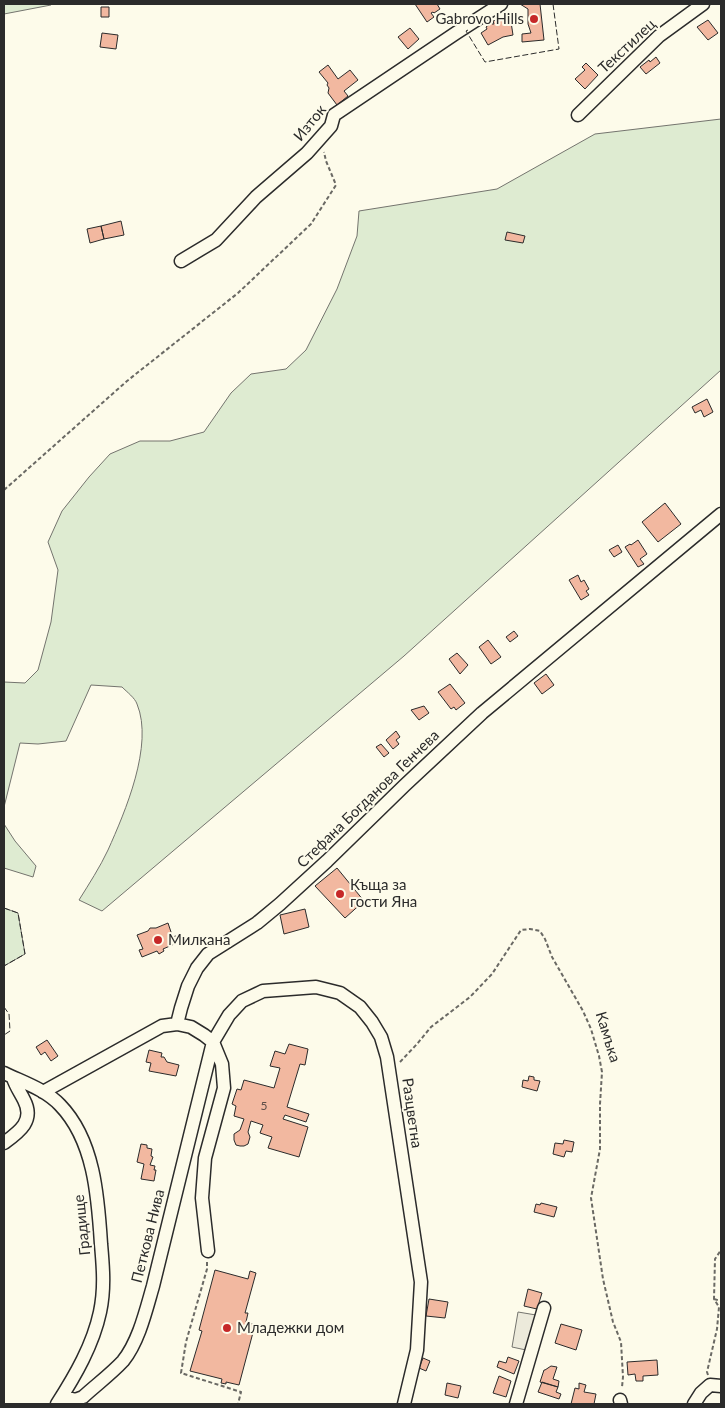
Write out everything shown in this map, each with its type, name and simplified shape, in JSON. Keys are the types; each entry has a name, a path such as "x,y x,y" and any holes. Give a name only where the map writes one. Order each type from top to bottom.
{"street":[{"name":"Изток","path":"181,261 216,240 256,197 307,153 330,126 334,115 501,4"},
{"name":"Текстилец","path":"578,116 659,36 702,4"},
{"name":"Стефана Богданова Генчева","path":"177,1024 188,986 197,968 208,954 257,923 280,904 482,713 721,514"},
{"name":"Разцветна","path":"213,1042 229,1015 242,1001 263,991 316,987 340,993 360,1007 381,1037 387,1057 420,1282 417,1350 404,1404"},
{"path":"43,1092 162,1026 177,1024 191,1027 213,1042 222,1064 224,1088 205,1158 202,1198 208,1251"},
{"name":"Петкова Нива","path":"60,1400 75,1400 83,1397 122,1361 133,1346 147,1310 213,1042"},
{"path":"4,1143 16,1134 26,1122 28,1114 25,1102 9,1076"},
{"name":"Градище","path":"9,1076 43,1092 58,1103 70,1116 81,1137 92,1168 100,1218 103,1272 100,1312 79,1366 60,1400"},
{"path":"516,1404 544,1308"},
{"path":"694,1404 701,1393 716,1386"}],"path":[{"path":"4,490 127,381 238,293 311,224 336,185 326,161 322,136 317,141"},
{"name":"Камъка","path":"389,1072 418,1044 431,1027 470,997 492,974 521,930 540,931 591,1029 602,1072 600,1149 591,1198 603,1279 613,1322 620,1342 623,1377 621,1402"},
{"path":"716,1386 707,1372 720,1307 714,1299 715,1260 721,1250"},
{"path":"208,1251 207,1269 186,1342 181,1373 241,1392 238,1404"},
{"path":"714,1299 721,1301"}],"green space":[{"path":"4,4 50,4 51,5 4,14"},
{"path":"721,119 721,370 404,656 102,911 79,900 108,850 122,817 135,778 142,739 141,720 137,704 133,697 122,687 91,685 66,741 38,744 20,743 4,807 4,682 25,683 38,670 51,622 58,570 48,542 62,511 89,477 110,454 140,441 170,441 204,432 231,393 251,374 286,369 306,350 337,289 357,236 359,211 497,189 595,134"},
{"path":"4,824 15,841 36,866 33,877 4,868"},
{"path":"4,908 18,913 25,954 4,966"}],"shaded area":[{"path":"518,1312 536,1315 526,1350 512,1347"}],"building":[{"path":"415,4 437,4 440,9 431,13 434,17 427,22"},
{"name":"Gabrovo Hills","path":"520,4 540,4 544,40 522,42 522,34 531,33 528,24 528,9"},
{"path":"101,7 109,7 109,17 101,17"},
{"name":"Gabrovo Hills","path":"503,18 504,23 511,22 513,35 503,37 488,45 481,33 491,23 494,24 493,21"},
{"path":"708,20 718,33 708,40 697,27"},
{"path":"410,28 419,39 408,49 398,37"},
{"path":"102,33 118,35 116,49 100,47"},
{"path":"656,57 660,63 646,74 640,67"},
{"path":"586,63 598,75 585,89 575,79 585,70 582,67"},
{"path":"328,65 338,79 350,70 358,80 344,91 348,96 337,105 328,93 328,83 319,72"},
{"path":"121,221 124,235 104,239 101,226"},
{"path":"101,226 104,239 90,243 87,229"},
{"path":"507,232 525,236 523,243 505,240"},
{"path":"707,399 713,412 704,417 701,410 695,413 692,407"},
{"path":"665,503 681,524 658,542 642,522"},
{"path":"638,540 647,554 640,559 644,564 638,567 625,547"},
{"path":"618,545 622,552 614,557 609,550"},
{"path":"578,575 581,582 584,580 589,589 586,591 589,595 581,600 569,580"},
{"path":"514,631 518,636 510,642 506,637"},
{"path":"488,640 501,657 491,664 479,647"},
{"path":"457,653 468,665 460,674 449,659"},
{"path":"546,674 554,685 542,694 534,683"},
{"path":"450,684 465,703 456,710 454,707 451,709 438,692"},
{"path":"424,706 429,713 419,720 411,710"},
{"path":"396,731 400,737 396,740 399,744 393,749 386,740"},
{"path":"381,744 389,753 384,757 376,747"},
{"name":"Къща за гости Яна","path":"337,868 364,901 345,918 315,886"},
{"path":"305,909 309,927 284,934 280,915"},
{"name":"Милкана","path":"168,923 172,937 176,936 179,942 163,949 164,951 159,954 157,951 142,957 139,950 143,949 137,935 148,931 150,928 156,928"},
{"path":"47,1040 58,1056 51,1061 45,1052 41,1055 36,1047"},
{"path":"289,1044 308,1049 305,1065 300,1064 287,1107 309,1114 306,1122 285,1115 283,1119 308,1127 299,1157 268,1148 272,1137 260,1133 263,1125 251,1121 248,1132 250,1137 248,1144 244,1146 236,1145 234,1134 240,1130 244,1119 234,1116 236,1106 232,1104 237,1089 241,1090 244,1080 274,1088 280,1068 270,1066 275,1051 285,1054"},
{"path":"149,1050 162,1053 161,1057 164,1057 167,1062 179,1065 176,1076 149,1071 151,1063 146,1062"},
{"path":"529,1076 534,1077 534,1080 540,1081 537,1091 522,1087 523,1080 528,1081"},
{"path":"564,1140 574,1142 572,1152 566,1151 564,1157 553,1154 555,1143 563,1144"},
{"path":"141,1144 147,1145 147,1148 152,1149 151,1156 153,1157 150,1165 155,1166 154,1170 156,1170 154,1181 141,1179 144,1164 137,1162"},
{"path":"541,1203 557,1207 554,1217 534,1212 536,1204 540,1205"},
{"name":"Младежки дом","path":"215,1270 248,1279 250,1271 256,1273 245,1313 248,1313 246,1322 255,1325 239,1385 226,1382 226,1384 221,1383 222,1379 190,1371 202,1331 199,1330"},
{"path":"528,1289 542,1293 537,1309 524,1306"},
{"path":"429,1299 448,1302 445,1318 426,1316"},
{"path":"561,1324 582,1330 576,1350 555,1343"},
{"path":"508,1357 519,1361 514,1374 497,1367 499,1361 506,1363"},
{"path":"423,1358 430,1361 426,1371 419,1368"},
{"path":"657,1360 658,1375 643,1376 643,1381 636,1381 635,1374 628,1375 627,1362"},
{"path":"551,1366 557,1367 553,1379 559,1381 558,1387 540,1382 544,1370"},
{"path":"499,1376 511,1381 506,1397 493,1393"},
{"path":"542,1382 558,1387 556,1392 561,1394 559,1399 538,1392"},
{"path":"447,1383 461,1386 458,1398 445,1395"},
{"path":"579,1383 586,1385 584,1392 596,1394 594,1404 571,1404 575,1388 579,1389"}],"fence":[{"path":"468,30 466,31 485,62 559,49 553,4"},
{"path":"4,908 18,913 25,954 4,966"},
{"path":"4,1007 9,1014 10,1031 4,1035"}],"place":[{"name":"Gabrovo Hills","path":"534,19"},
{"name":"Къща за гости Яна","path":"340,894"},
{"name":"Милкана","path":"158,940"},
{"name":"Младежки дом","path":"227,1328"}]}
